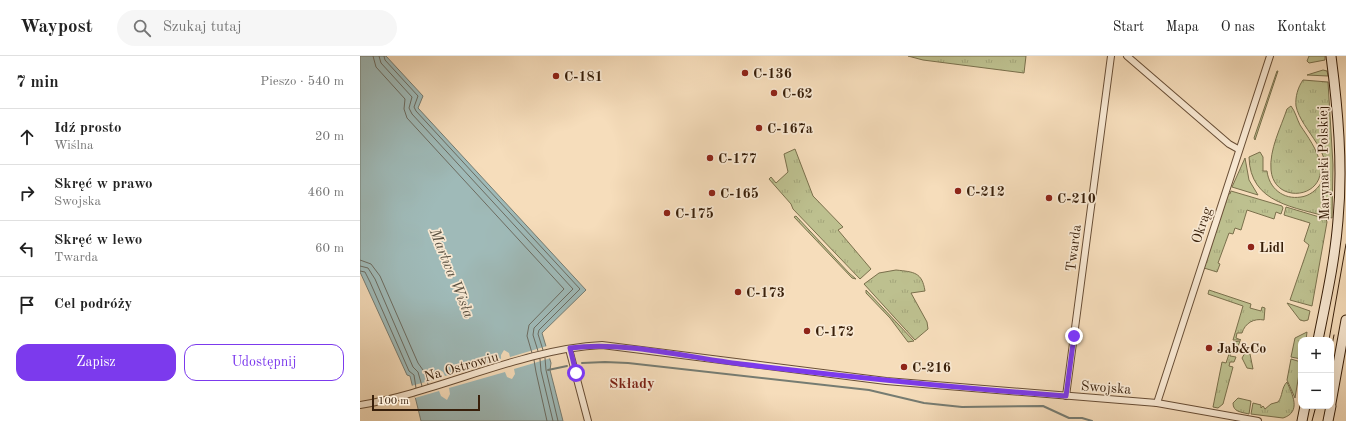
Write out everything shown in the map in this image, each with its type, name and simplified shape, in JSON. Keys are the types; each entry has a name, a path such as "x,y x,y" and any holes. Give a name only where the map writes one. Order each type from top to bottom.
{"main road":[{"name":"Marynarki Polskiej","path":"1319,337 1332,268 1338,220 1340,142 1331,56"},
{"path":"1334,388 1346,320"},
{"path":"1302,421 1305,409"},
{"path":"1328,421 1330,409"}],"street":[{"name":"Twarda","path":"1066,396 1111,56"},
{"path":"1127,56 1230,144 1238,149"},
{"name":"Okrąg","path":"1157,403 1238,149 1270,56"},
{"name":"Swojska","path":"570,348 587,346 614,346 707,360 886,381 1157,403 1258,421"},
{"path":"570,348 588,421"},
{"name":"Na Ostrowiu","path":"360,405 413,392 549,352 570,348"}],"green space":[{"path":"908,56 1026,56 1024,73 923,60"},
{"path":"1309,56 1325,56 1325,60 1309,63 1307,61"},
{"path":"1323,70 1327,71 1328,76 1307,75"},
{"path":"1278,71 1255,140 1254,138"},
{"path":"1303,80 1328,82 1333,165 1332,218 1277,201 1266,194 1257,185 1251,173 1249,157 1260,152 1263,157 1263,171 1267,171 1271,183 1278,192 1283,195 1288,197 1304,196 1312,192 1321,183 1325,173 1325,163 1322,153 1317,143 1304,125 1296,106 1297,92"},
{"path":"1291,106 1300,125 1314,148 1320,163 1320,175 1316,184 1308,190 1299,193 1290,193 1281,189 1274,181 1271,170 1272,155 1276,139 1287,109"},
{"path":"795,149 813,196 843,227 838,230 871,269 860,279 793,209 791,204 769,179 771,177 776,183 788,172 784,154"},
{"path":"1245,158 1249,180 1258,195 1232,187"},
{"path":"1231,191 1282,206 1283,208 1281,214 1276,212 1274,219 1247,210 1241,230 1235,228 1233,234 1229,233 1218,263 1220,264 1217,272 1204,268 1228,193 1230,194"},
{"path":"1286,207 1326,219 1327,222 1312,306 1290,300 1309,245 1304,241 1310,223 1284,215"},
{"path":"796,216 856,279 852,278 794,217"},
{"path":"896,270 908,271 916,274 922,280 924,285 925,291 911,293 927,322 928,329 915,340 864,284 879,273"},
{"path":"866,290 914,341 908,342 890,318 866,293"},
{"path":"1209,290 1251,304 1250,308 1261,311 1262,307 1265,308 1264,320 1250,322 1245,326 1242,333 1237,333 1236,338 1241,340 1233,340 1243,306 1208,294"},
{"path":"1287,303 1310,311 1308,320 1300,320"},
{"path":"1307,332 1306,337 1298,337 1298,358 1291,357 1295,338"},
{"path":"1240,341 1237,349 1232,348 1230,356 1236,357 1234,362 1230,362 1229,366 1233,367 1223,404 1218,408 1213,407 1222,362 1226,363 1233,342"},
{"path":"1245,353 1250,354 1253,369 1247,368 1242,358"},
{"path":"1291,359 1298,361 1298,380 1295,398 1287,380"},
{"path":"1287,382 1294,402 1294,407 1289,415 1283,418 1251,414 1253,403 1261,405 1261,408 1263,406 1265,409 1271,404 1278,402"},
{"path":"1238,398 1251,401 1249,414 1238,411 1234,408 1233,403"}],"water":[{"name":"Martwa Wisła","path":"360,56 386,56 423,96 418,108 586,290 542,333 551,363 550,370 563,421 421,421 410,376 407,375 360,272"}],"pier":[{"path":"547,346 551,358 514,369 515,374 512,379 507,377 505,372 449,388 450,394 447,400 441,396 439,391 415,398 411,386 436,379 435,374 438,369 443,372 445,376 501,359 501,355 504,350 509,353 510,357"}],"waterway":[{"path":"582,363 628,363 869,390 924,403 962,407 1043,406 1069,418 1082,418 1092,421"},
{"path":"548,370 567,366"}],"tram line":[{"path":"1330,337 1346,244"},
{"path":"1312,421 1315,409"}],"place":[{"name":"C-136","path":"745,73"},
{"name":"C-181","path":"556,76"},
{"name":"C-62","path":"774,93"},
{"name":"C-167a","path":"759,128"},
{"name":"C-177","path":"710,158"},
{"name":"C-212","path":"958,191"},
{"name":"C-165","path":"712,193"},
{"name":"C-210","path":"1049,198"},
{"name":"C-175","path":"667,213"},
{"name":"Lidl","path":"1251,247"},
{"name":"C-173","path":"738,292"},
{"name":"C-172","path":"807,331"},
{"name":"Jab&Co","path":"1209,348"},
{"name":"C-216","path":"904,367"}],"district":[{"name":"Składy","path":"632,383"}],"route":[{"path":"576,373 570,348 587,346 614,346 707,360 886,381 954,388 1066,396 1074,336"}]}
